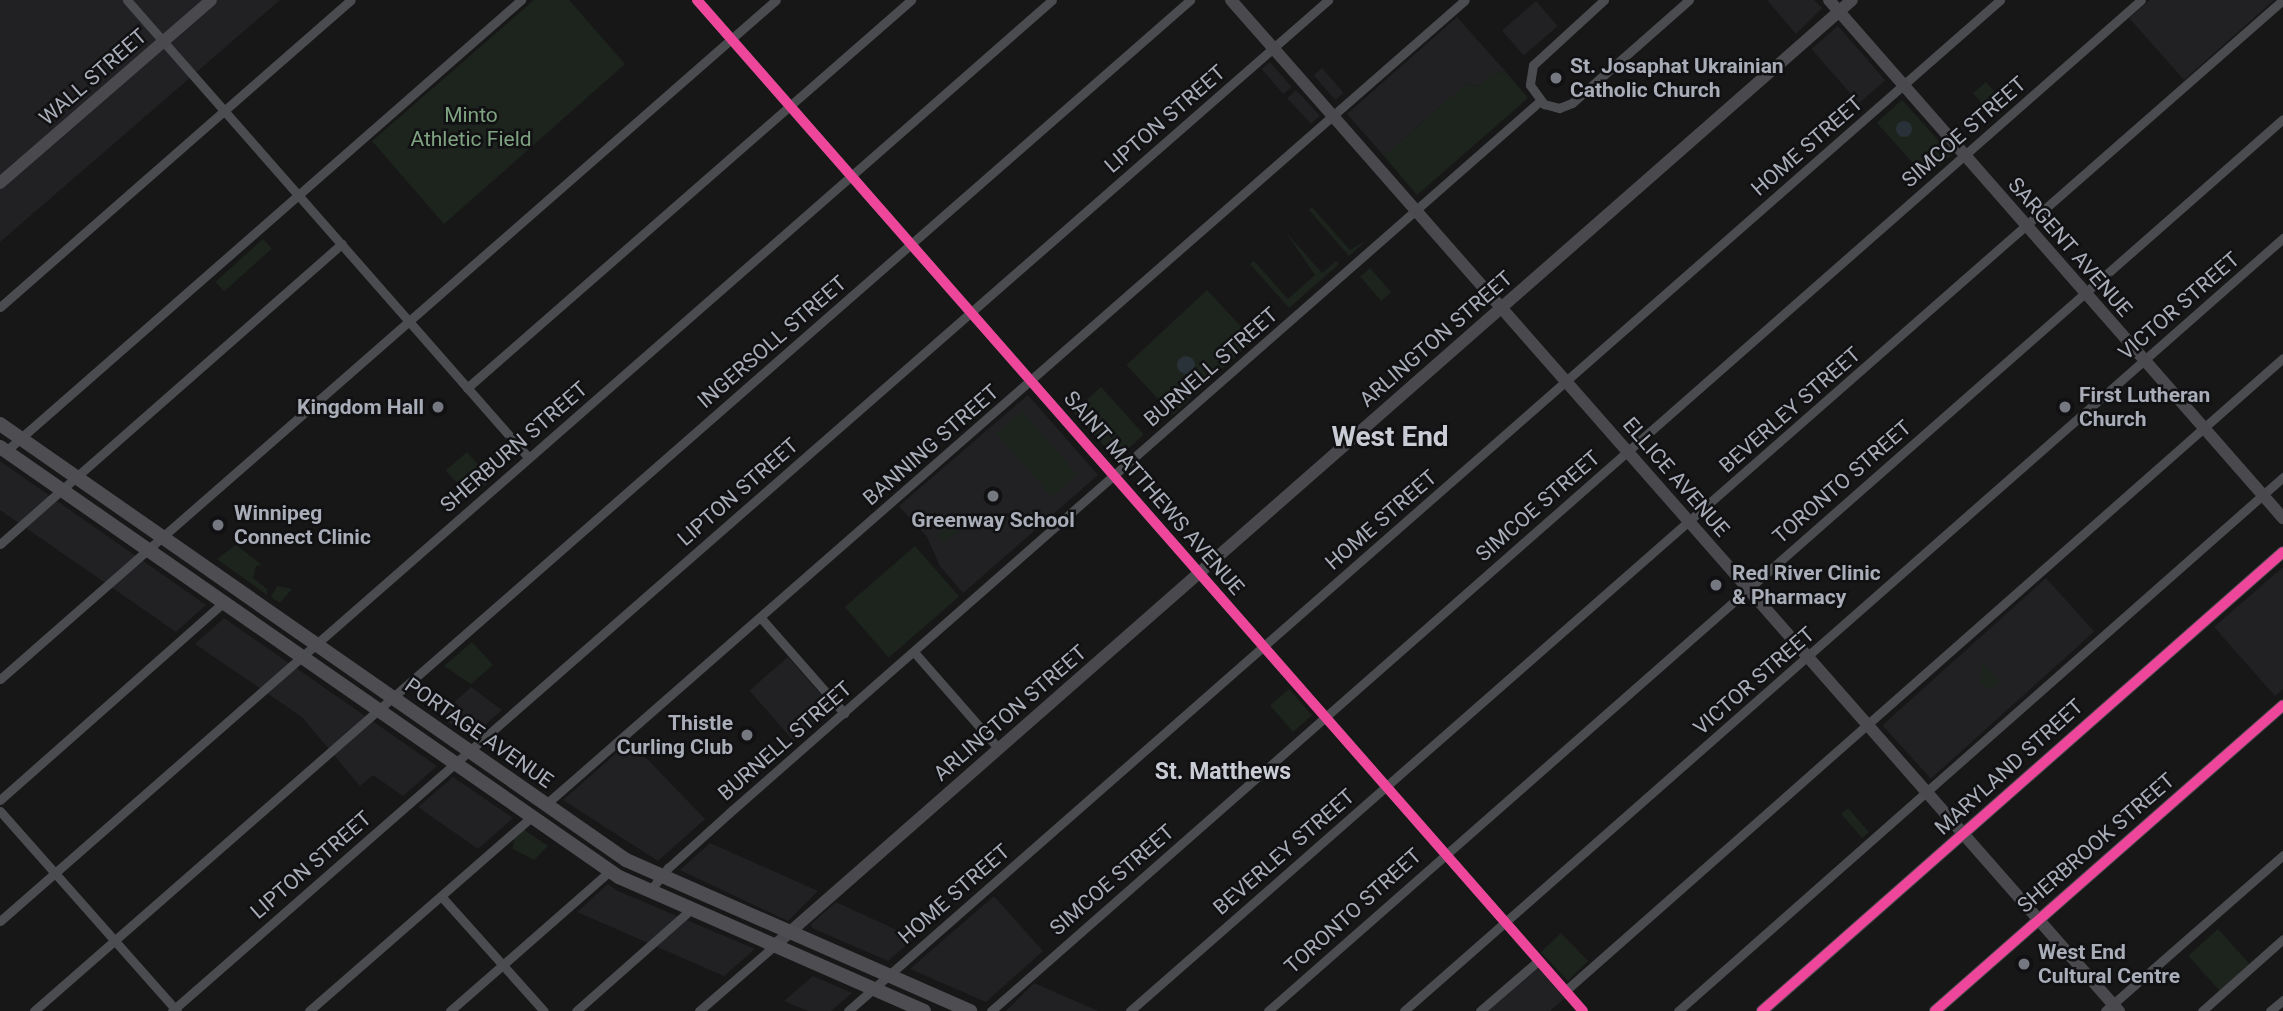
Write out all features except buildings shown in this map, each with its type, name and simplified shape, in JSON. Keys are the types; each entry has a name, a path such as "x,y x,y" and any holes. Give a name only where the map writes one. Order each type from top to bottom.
{"highway":[{"name":"PORTAGE AVENUE","path":"0,424 612,851 659,876 971,1011"},
{"name":"PORTAGE AVENUE","path":"3,449 610,871 649,892 924,1011"}],"main road":[{"name":"WALL STREET","path":"0,183 211,0"},
{"name":"ELLICE AVENUE","path":"1231,0 1964,833 2113,1009"},
{"name":"SARGENT AVENUE","path":"1829,0 2283,518"},
{"name":"ARLINGTON STREET","path":"774,946 1852,0"},
{"name":"MARYLAND STREET","path":"1762,1011 2283,552"},
{"name":"SHERBROOK STREET","path":"1935,1011 2283,705"}],"street":[{"path":"127,0 528,458"},
{"path":"0,307 351,0"},
{"path":"3,449 20,439 522,0"},
{"name":"SAINT MATTHEWS AVENUE","path":"697,0 1583,1011"},
{"path":"0,679 776,0"},
{"path":"467,388 911,0"},
{"name":"SHERBURN STREET","path":"0,921 1052,0"},
{"name":"INGERSOLL STREET","path":"34,1011 1190,0"},
{"name":"LIPTON STREET","path":"174,1010 1328,0"},
{"name":"BANNING STREET","path":"545,805 1465,0"},
{"path":"1604,0 1533,65 1530,85 1540,101 1556,108 1572,103 1689,0"},
{"name":"HOME STREET","path":"848,1011 2000,0"},
{"name":"SIMCOE STREET","path":"990,1011 2141,0"},
{"name":"BEVERLEY STREET","path":"1130,1011 2283,0"},
{"name":"BURNELL STREET","path":"649,892 659,876 1540,101"},
{"name":"TORONTO STREET","path":"1268,1011 2283,118"},
{"name":"VICTOR STREET","path":"1404,1011 2283,238"},
{"path":"0,544 342,244"},
{"path":"1565,991 2283,358"},
{"path":"1678,1011 2283,477"},
{"path":"0,800 223,603"},
{"path":"760,617 844,713"},
{"path":"914,652 999,749"},
{"path":"0,811 174,1010"},
{"path":"309,1011 531,817"},
{"path":"2113,1009 2283,856"},
{"path":"450,1011 610,871"},
{"path":"441,896 544,1011"},
{"path":"576,1011 690,910"},
{"path":"2202,1011 2283,939"},
{"name":"ARLINGTON STREET","path":"699,1011 774,946"},
{"path":"1480,1011 1538,961"},
{"path":"2270,1011 2283,1000"}],"shaded area":[{"path":"0,0 280,0 0,242"},
{"path":"1767,0 1814,0 1822,8 1796,34"},
{"path":"2150,0 2274,0 2184,80 2129,18"},
{"path":"1536,1 1558,26 1524,55 1502,31"},
{"path":"1457,17 1505,71 1489,76 1477,87 1467,83 1384,156 1347,114"},
{"path":"1838,26 1885,80 1859,103 1812,49"},
{"path":"1270,62 1292,87 1283,94 1262,69"},
{"path":"1322,68 1344,93 1335,100 1314,75"},
{"path":"1296,90 1320,116 1311,124 1287,98"},
{"path":"1901,121 1907,121 1912,129 1910,135 1901,137 1896,132 1896,126"},
{"path":"1182,356 1190,356 1195,365 1193,372 1182,374 1177,369 1177,361"},
{"name":"Greenway School","path":"1028,395 1098,475 963,593 940,566 927,537 899,506"},
{"path":"0,461 206,605 176,632 0,510"},
{"path":"2283,567 2283,689 2275,696 2214,627"},
{"path":"2046,578 2094,632 1931,779 1883,725"},
{"path":"224,618 437,766 403,796 373,775 360,786 302,717 195,644"},
{"path":"788,657 832,708 793,741 750,690"},
{"path":"471,687 502,710 470,738 439,716"},
{"path":"630,741 705,819 658,861 563,800"},
{"path":"453,777 513,818 478,849 418,807"},
{"path":"710,843 818,891 788,921 680,870"},
{"path":"608,884 618,891 755,949 724,976 577,912"},
{"path":"994,896 1043,951 986,1002 910,969"},
{"path":"836,902 914,938 888,961 812,928 811,924"},
{"path":"1537,966 1565,998 1550,1011 1486,1011"},
{"path":"813,976 852,993 831,1011 808,1011 784,1001"},
{"path":"1034,983 1052,991 1098,1011 1006,1011"}],"green space":[{"name":"Minto Athletic Field","path":"534,0 569,0 625,64 444,224 372,141"},
{"path":"1505,71 1528,98 1417,195 1384,156 1467,83 1477,87 1489,76"},
{"path":"1986,82 2004,103 1992,114 1973,93"},
{"path":"1902,100 1952,155 1926,178 1877,123"},
{"path":"1312,207 1350,250 1366,241 1349,256 1309,210"},
{"path":"1285,231 1322,273 1336,261 1339,264 1289,308 1250,264 1254,261 1288,299 1315,275"},
{"path":"263,239 272,249 224,291 215,282"},
{"path":"1370,268 1391,292 1381,301 1360,277"},
{"path":"1207,290 1253,340 1173,415 1127,365"},
{"path":"1101,387 1144,435 1116,459 1074,412"},
{"path":"1022,411 1077,474 1051,497 996,433"},
{"path":"467,452 491,480 470,498 446,470"},
{"path":"955,521 961,529 943,543 937,535"},
{"path":"236,545 262,565 256,566 253,578 267,589 267,595 217,559"},
{"path":"915,546 959,597 889,658 845,607"},
{"path":"277,586 292,589 280,603 271,597"},
{"path":"472,642 493,665 471,684 444,666"},
{"path":"1983,663 2000,682 1990,690 1980,682"},
{"path":"1289,689 1312,715 1293,732 1270,705"},
{"path":"1848,808 1869,832 1862,838 1841,814"},
{"path":"523,829 548,846 534,860 513,849 514,838"},
{"path":"2218,929 2249,964 2220,991 2188,956"},
{"path":"1561,933 1588,961 1568,981 1541,952"}],"cycle path":[{"path":"697,0 1583,1011"},
{"path":"1762,1011 2283,552"},
{"path":"1935,1011 2283,705"}],"place":[{"name":"St. Josaphat Ukrainian Catholic Church","path":"1556,78"},
{"name":"Kingdom Hall","path":"438,407"},
{"name":"First Lutheran Church","path":"2065,407"},
{"name":"Greenway School","path":"993,496"},
{"name":"Winnipeg Connect Clinic","path":"218,525"},
{"name":"Red River Clinic & Pharmacy","path":"1716,585"},
{"name":"Thistle Curling Club","path":"747,735"},
{"name":"West End Cultural Centre","path":"2024,964"}],"district":[{"name":"West End","path":"1390,437"},
{"name":"St. Matthews","path":"1223,772"}]}
